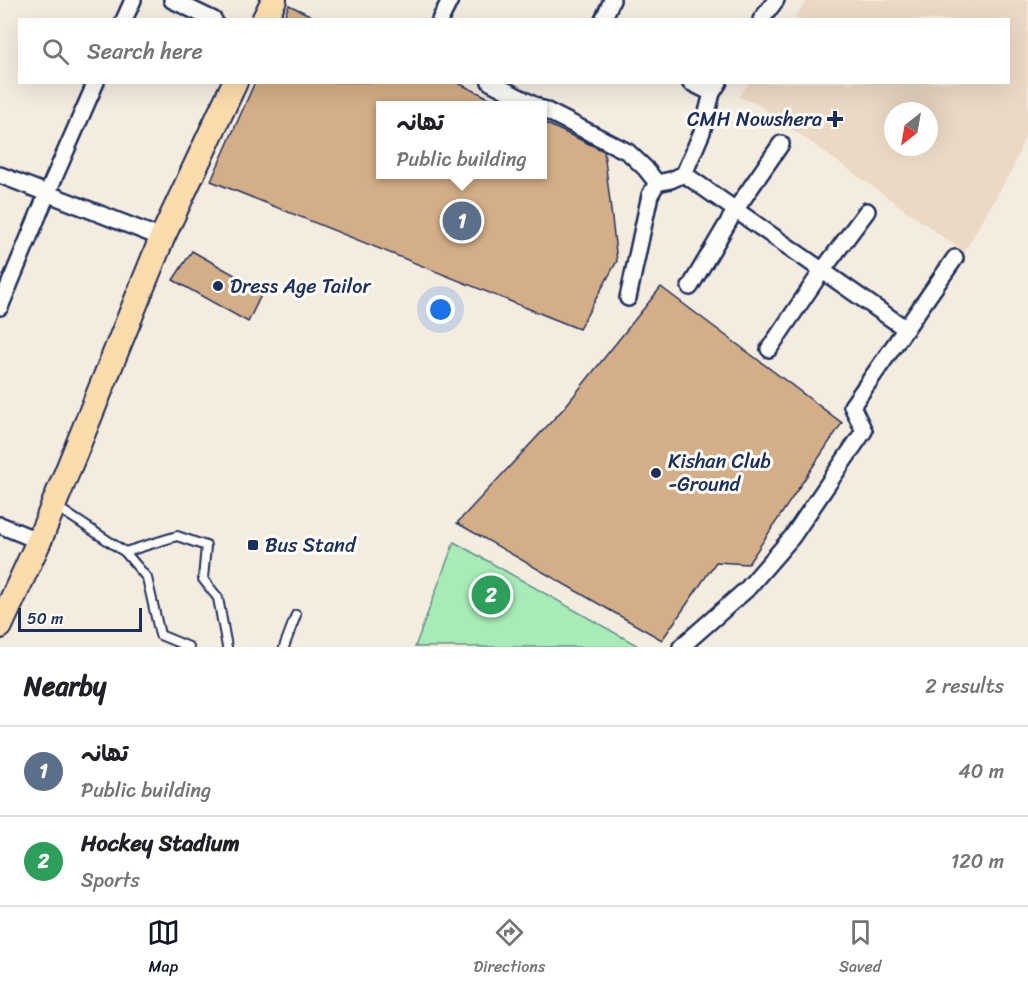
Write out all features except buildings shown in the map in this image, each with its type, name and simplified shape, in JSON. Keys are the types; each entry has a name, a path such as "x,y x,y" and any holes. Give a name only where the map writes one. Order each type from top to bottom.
{"main road":[{"path":"265,18 274,0"},
{"path":"0,626 39,541 162,238 234,84"}],"street":[{"path":"125,18 133,0"},
{"path":"172,0 210,18"},
{"path":"441,18 450,0"},
{"path":"604,18 612,0"},
{"path":"762,18 776,0"},
{"path":"0,307 46,194 95,84"},
{"path":"494,84 528,101"},
{"path":"628,298 650,195 657,183 684,174 702,132 715,88 698,84"},
{"path":"547,111 628,152 657,183"},
{"path":"690,287 736,209 781,144"},
{"path":"684,174 906,329"},
{"path":"0,175 162,238"},
{"path":"769,349 822,271 867,211"},
{"path":"681,647 747,589 792,537 864,431 852,406 955,258"},
{"path":"0,525 39,541"}],"lane":[{"path":"53,504 125,552 147,578 160,634 189,647"},
{"path":"125,552 177,536 206,546 203,579 218,598 227,647"},
{"path":"284,647 296,615"}],"shaded area":[{"name":"CMH Nowshera","path":"807,0 1028,0 1028,128 1013,168 964,252 757,104 739,97 748,84 1010,84 1010,18 795,18"}],"green space":[{"path":"454,542 640,647 415,647"}],"place":[{"name":"CMH Nowshera","path":"835,119"},
{"name":"تھانہ","path":"462,221"},
{"name":"Dress Age Tailor","path":"218,286"},
{"name":"Kishan Club -Ground","path":"656,473"},
{"name":"Bus Stand","path":"253,545"},
{"name":"Hockey Stadium","path":"491,595"}]}
